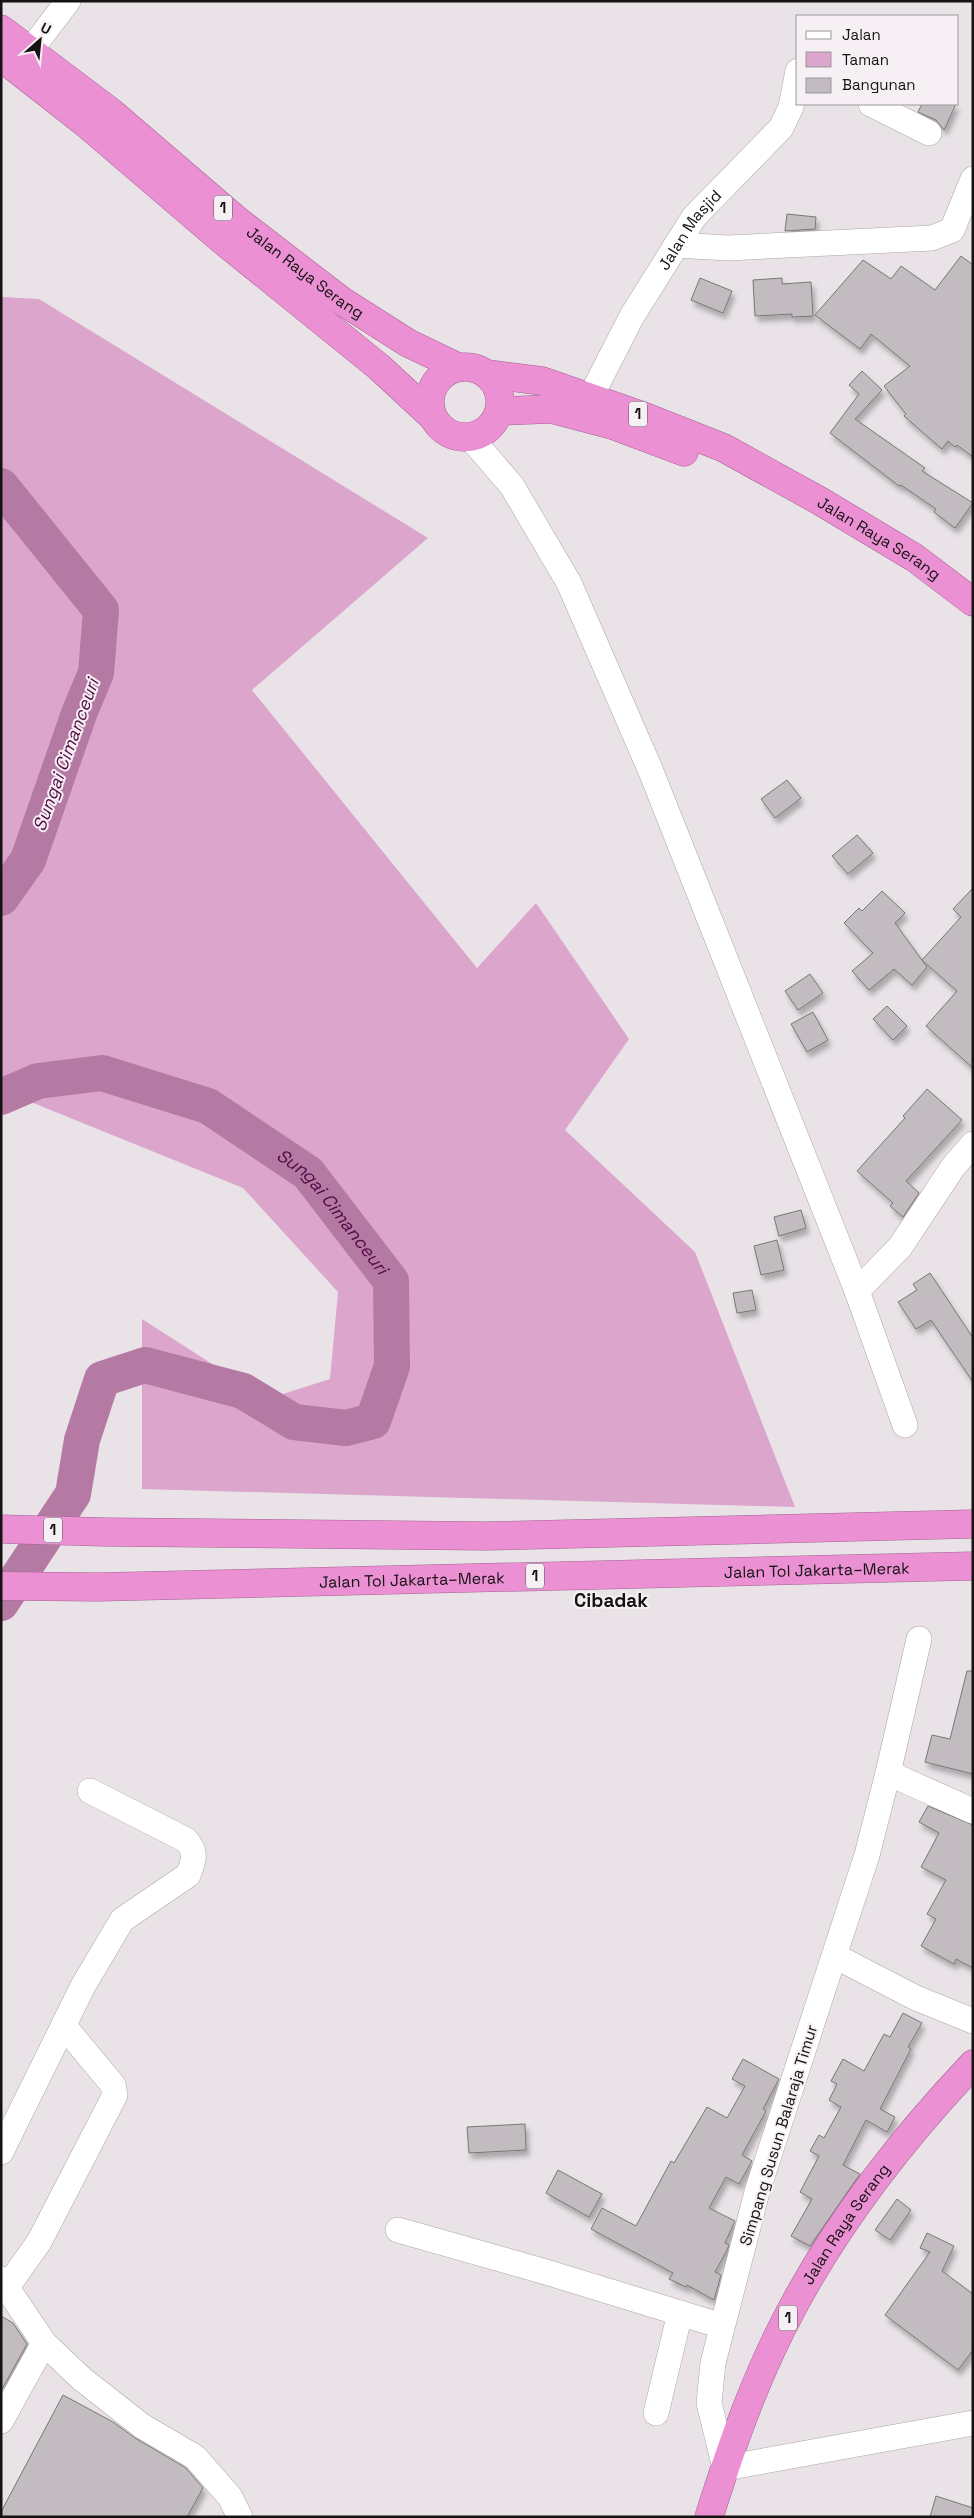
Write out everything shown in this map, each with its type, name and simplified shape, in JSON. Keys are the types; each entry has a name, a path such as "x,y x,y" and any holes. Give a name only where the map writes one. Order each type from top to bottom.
{"highway":[{"name":"Jalan Raya Serang","path":"1,29 110,112 230,231 433,417"},
{"name":"Jalan Raya Serang","path":"1,57 84,122 230,231 408,343 458,367"},
{"name":"1","path":"458,367 478,369 487,374"},
{"path":"433,417 430,402 433,386 439,378 458,367"},
{"name":"Jalan Raya Serang","path":"487,374 542,381 643,416 724,448 915,558 973,602"},
{"path":"470,437 489,428 499,411 499,391 487,374"},
{"name":"Jalan Raya Serang","path":"499,411 551,409 581,416 730,468 781,480"},
{"name":"1","path":"433,417 448,433 470,437"},
{"name":"1","path":"1,1529 486,1536 973,1524"},
{"name":"Jalan Tol Jakarta–Merak","path":"1,1586 98,1587 973,1566"},
{"name":"Jalan Raya Serang","path":"708,2517 761,2373 795,2303 826,2252 905,2139 972,2064"}],"street":[{"path":"30,51 68,1"},
{"name":"Jalan Masjid","path":"590,398 632,316 694,217 781,128 792,107 796,83"},
{"path":"873,105 929,132"},
{"path":"676,245 738,248 816,245 851,240 932,238 952,230 973,179"},
{"path":"470,437 512,486 569,583 653,778 857,1291 906,1425"},
{"path":"857,1291 900,1247 953,1167 973,1144"},
{"name":"Simpang Susun Balaraja Timur","path":"725,2468 709,2404 713,2363 757,2192 836,1956 867,1854 919,1639"},
{"path":"888,1773 973,1811"},
{"path":"1,2152 83,1986 122,1920 188,1875 194,1854 192,1846 186,1840 90,1791"},
{"path":"836,1956 916,1998 973,2022"},
{"path":"64,2026 114,2084 115,2095 39,2242 4,2283 44,2343 82,2379 142,2426 195,2457 230,2497 240,2517"},
{"path":"398,2230 722,2326"},
{"path":"656,2413 680,2313"},
{"path":"1,2421 44,2343"},
{"path":"725,2468 973,2423"}],"green space":[{"path":"1,297 39,299 428,538 252,690 477,968 536,903 629,1039 565,1130 695,1252 795,1507 142,1489 142,1319 267,1399 330,1379 338,1292 243,1188 16,1096 1,1102"}],"building":[{"path":"922,105 956,105 944,130 936,120 918,112"},
{"path":"787,214 816,217 815,229 785,231"},
{"path":"961,256 973,265 973,457 948,441 942,449 904,416 906,414 884,386 910,366 871,334 860,349 815,315 863,260 891,279 901,266 935,290"},
{"path":"700,278 732,291 723,313 691,300"},
{"path":"782,278 782,284 811,282 813,316 792,317 792,314 755,316 753,280"},
{"path":"862,371 882,390 855,419 925,468 922,471 973,503 955,528 934,512 936,509 901,485 899,486 830,433 859,394 849,385"},
{"path":"787,780 801,798 775,818 761,799"},
{"path":"857,835 873,853 848,874 832,856"},
{"path":"973,888 973,1068 926,1026 957,991 922,960 961,917 953,909"},
{"path":"882,891 905,913 895,923 927,967 912,985 894,969 869,990 852,971 873,953 844,923 859,908 862,911"},
{"path":"810,974 823,993 798,1010 785,991"},
{"path":"887,1006 907,1026 893,1040 873,1019"},
{"path":"813,1012 828,1040 807,1052 791,1024"},
{"path":"927,1089 962,1120 906,1181 919,1193 903,1217 890,1206 893,1203 857,1171 905,1118 903,1116"},
{"path":"801,1210 806,1228 779,1236 774,1217"},
{"path":"777,1240 784,1270 761,1275 754,1246"},
{"path":"930,1273 973,1338 973,1382 931,1320 916,1329 898,1302 917,1290 913,1284"},
{"path":"752,1290 756,1310 737,1313 733,1293"},
{"path":"967,1671 973,1671 973,1774 925,1762 932,1735 950,1739"},
{"path":"928,1806 973,1825 973,1968 956,1959 954,1964 921,1946 936,1919 927,1914 946,1880 921,1867 939,1833 919,1822"},
{"path":"903,2013 922,2023 908,2047 911,2049 880,2109 895,2117 887,2132 866,2120 843,2165 860,2174 810,2246 791,2236 812,2199 800,2192 819,2156 810,2151 819,2135 824,2138 841,2107 829,2100 837,2084 831,2081 843,2059 864,2071 884,2034 890,2037"},
{"path":"743,2059 779,2079 763,2109 766,2111 742,2155 752,2161 739,2184 726,2177 709,2208 735,2221 725,2243 729,2245 715,2272 721,2275 714,2300 687,2285 686,2287 669,2279 673,2273 591,2229 602,2208 636,2226 671,2161 674,2163 707,2107 727,2118 745,2086 732,2079"},
{"path":"525,2124 526,2150 469,2153 467,2127"},
{"path":"558,2170 602,2194 589,2217 546,2193"},
{"path":"897,2199 911,2210 890,2240 875,2230"},
{"path":"927,2233 954,2246 942,2271 973,2294 973,2350 958,2370 885,2315 930,2252 920,2248"},
{"path":"1,2316 13,2323 27,2344 1,2391"},
{"path":"63,2395 113,2422 135,2438 186,2468 203,2488 187,2517 1,2517 1,2512"},
{"path":"936,2496 973,2508 973,2517 930,2517"}],"waterway":[{"name":"Sungai Cimanceuri","path":"1,486 101,610 96,673 80,711 28,860 1,898"},
{"name":"Sungai Cimanceuri","path":"1,1097 38,1081 102,1073 208,1106 308,1173 391,1281 392,1366 373,1421 346,1428 294,1422 243,1391 145,1365 102,1379 82,1440 73,1494 1,1603"}],"district":[{"name":"Cibadak","path":"611,1600"}]}
